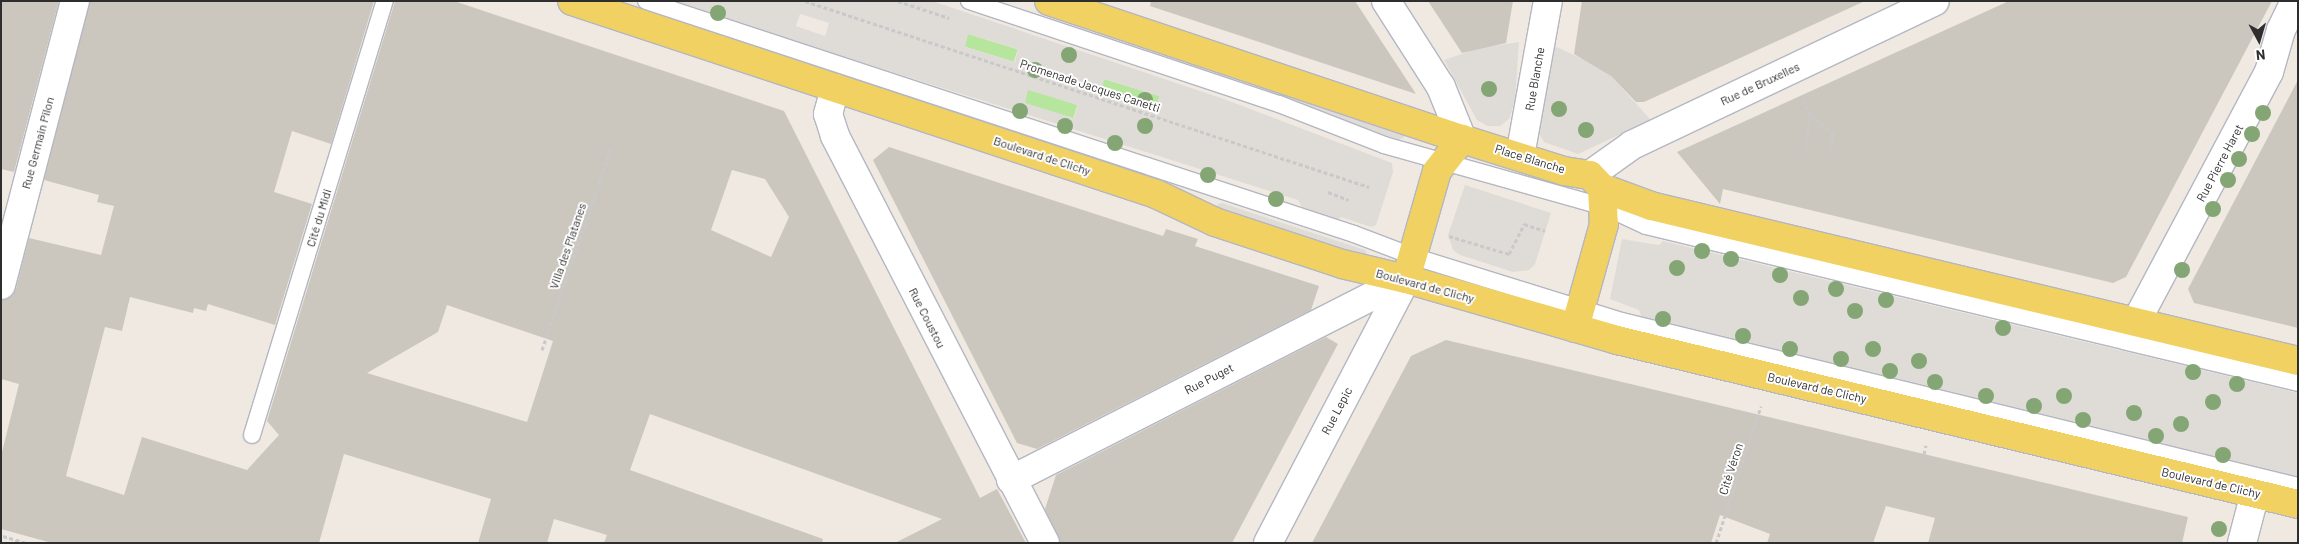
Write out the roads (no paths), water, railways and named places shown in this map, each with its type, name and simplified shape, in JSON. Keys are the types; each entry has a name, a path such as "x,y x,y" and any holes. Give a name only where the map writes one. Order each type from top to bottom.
{"main road":[{"name":"Boulevard de Clichy","path":"572,1 1156,194 1233,228 1342,264 1409,268 1578,318 2298,504"},
{"path":"1049,1 1462,139 1442,161 1409,268"},
{"name":"Place Blanche","path":"1462,139 1564,171 1599,190"},
{"path":"1578,318 1599,190 1651,206 2298,361"}],"street":[{"name":"Rue Germain Pilon","path":"1,284 74,1"},
{"path":"1386,1 1440,87 1462,139"},
{"name":"Rue Blanche","path":"1520,156 1548,1"},
{"name":"Rue de Bruxelles","path":"1599,190 1632,145 1935,1"},
{"name":"Rue Pierre Haret","path":"2136,322 2269,72 2281,30 2295,1"},
{"name":"Rue Coustou","path":"836,88 828,114 835,136 1045,543"},
{"name":"Rue Puget","path":"1011,480 1409,268"},
{"name":"Rue Lepic","path":"1268,543 1409,268"},
{"path":"2242,543 2255,493"}],"lane":[{"name":"Cité du Midi","path":"252,435 386,1"},
{"name":"Boulevard de Clichy","path":"646,1 1354,234 1409,268"},
{"path":"969,1 1279,104 1384,145 1442,161 1599,190 1646,226 2298,383"},
{"name":"Boulevard de Clichy","path":"1578,318 1659,331 2298,486"}]}
